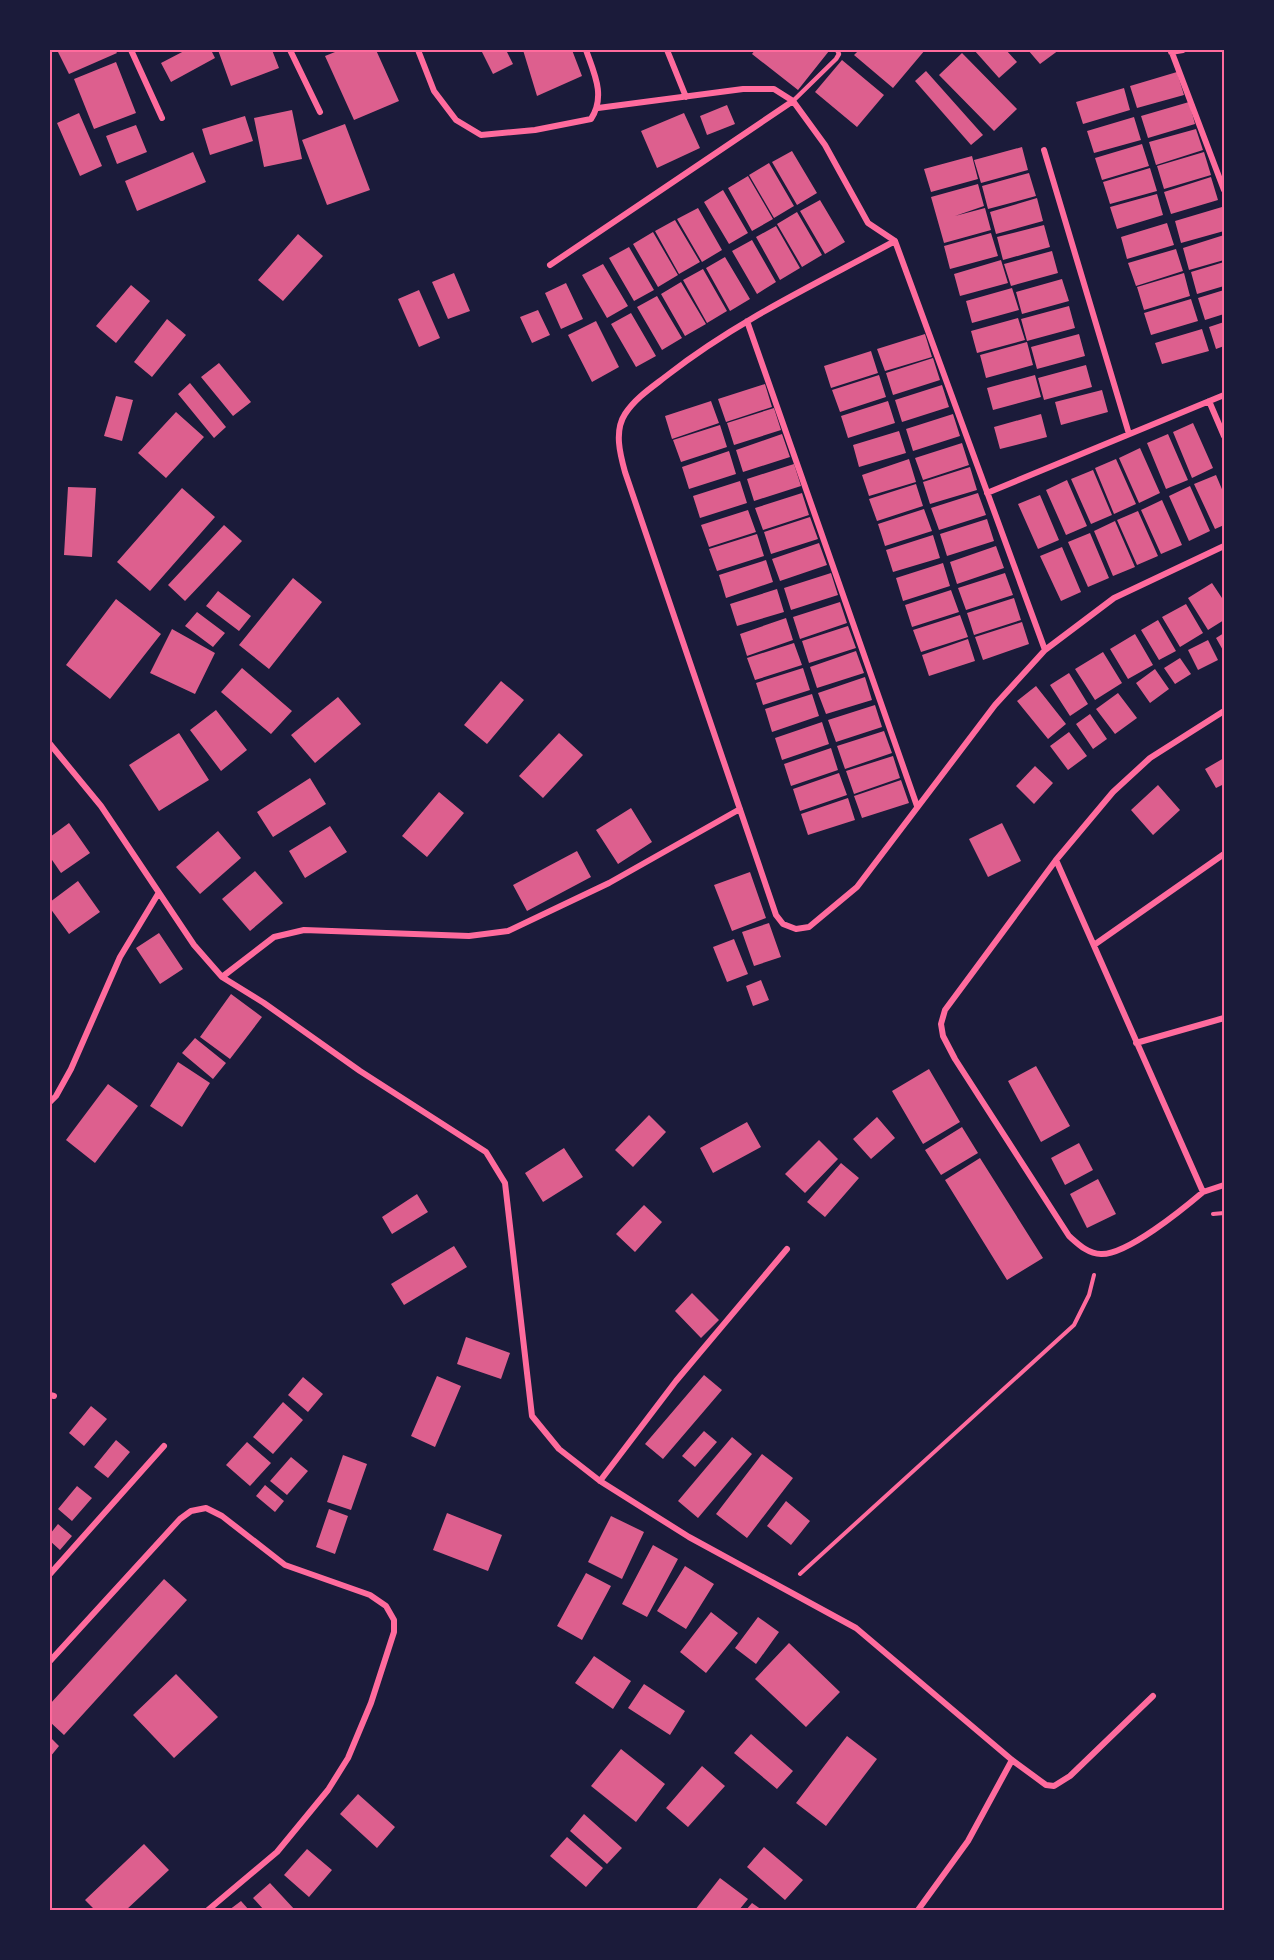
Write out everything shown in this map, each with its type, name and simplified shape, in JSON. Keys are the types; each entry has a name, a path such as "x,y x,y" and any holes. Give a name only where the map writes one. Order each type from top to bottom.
{"street":[{"path":"131,50 162,118"},
{"path":"290,50 320,112"},
{"path":"418,50 434,91 456,120 481,135 535,130 591,119 598,108 598,85 586,50"},
{"path":"667,50 686,97"},
{"path":"1183,50 1171,51 1224,190"},
{"path":"598,108 743,89 774,89 793,101 825,145 868,223 895,241 1045,650"},
{"path":"550,265 793,101"},
{"path":"1044,150 1129,434"},
{"path":"895,241 747,321 691,358 639,398 624,416 619,436 619,453 625,472 776,915 783,924 796,929 809,927 857,887 994,705 1045,650 1114,598 1224,546"},
{"path":"747,321 917,806"},
{"path":"987,493 1224,395"},
{"path":"1209,401 1224,436"},
{"path":"1224,711 1150,758 1113,792 1056,860 961,987 945,1010 941,1024 943,1036 955,1059 1069,1236 1081,1248 1099,1254 1115,1252 1173,1218 1203,1192 1224,1185"},
{"path":"50,744 101,807 194,945 222,977 264,1003 360,1071 486,1152 505,1183 532,1416 559,1449 600,1481 689,1537 856,1628 1012,1760 1046,1785 1054,1786 1070,1776 1153,1696"},
{"path":"222,977 274,937 304,930 469,936 508,931 609,883 740,809"},
{"path":"1094,945 1224,854"},
{"path":"1056,860 1203,1192"},
{"path":"50,1102 56,1096 71,1069 120,957 158,894"},
{"path":"1136,1043 1224,1018"},
{"path":"600,1481 676,1381 787,1249"},
{"path":"50,1574 164,1446"},
{"path":"50,1661 180,1519 191,1511 206,1508 222,1516 285,1565 370,1595 386,1606 394,1620 394,1632 371,1703 348,1758 328,1790 277,1852 208,1911"},
{"path":"918,1911 968,1841 1012,1760"}],"lane":[{"path":"793,101 836,59 839,54 837,50"}],"path":[{"path":"784,1589 1074,1324 1089,1295 1099,1254"}],"building":[{"path":"57,50 115,50 117,53 69,74"},
{"path":"186,50 211,50 215,58 171,82 161,63"},
{"path":"218,50 272,50 279,68 231,86"},
{"path":"340,50 376,50 399,101 354,120 325,56"},
{"path":"481,50 506,50 513,64 493,74"},
{"path":"523,50 572,50 582,76 537,96"},
{"path":"755,50 829,51 798,90 752,54"},
{"path":"859,50 925,50 893,88 854,55"},
{"path":"974,50 1006,50 1017,62 999,78"},
{"path":"1028,50 1059,50 1040,64"},
{"path":"962,53 1017,109 994,131 939,75"},
{"path":"842,60 884,95 857,127 815,92"},
{"path":"116,62 136,113 94,129 74,79"},
{"path":"926,71 983,135 971,145 915,81"},
{"path":"1177,72 1184,95 1137,108 1130,86"},
{"path":"1124,88 1130,110 1083,124 1076,102"},
{"path":"1189,102 1195,124 1148,138 1141,116"},
{"path":"727,105 735,124 707,135 700,116"},
{"path":"292,110 302,159 264,167 254,118"},
{"path":"79,113 102,166 80,176 57,123"},
{"path":"684,113 700,148 657,168 641,131"},
{"path":"245,116 253,141 210,155 202,129"},
{"path":"1134,117 1141,140 1094,153 1087,131"},
{"path":"345,124 370,190 327,205 302,140"},
{"path":"136,125 147,152 117,164 106,136"},
{"path":"1196,129 1203,150 1156,165 1149,142"},
{"path":"1142,144 1149,166 1102,180 1095,158"},
{"path":"1022,147 1028,170 981,183 974,160"},
{"path":"792,151 817,193 797,205 772,162"},
{"path":"193,152 206,182 137,211 125,181"},
{"path":"1204,152 1211,175 1164,189 1157,166"},
{"path":"972,156 978,179 931,192 924,169"},
{"path":"769,163 794,206 774,218 749,175"},
{"path":"1150,168 1157,191 1110,204 1103,182"},
{"path":"1029,173 1036,196 988,209 982,186"},
{"path":"748,176 773,219 752,231 728,188"},
{"path":"1211,177 1218,200 1171,214 1164,192"},
{"path":"978,184 984,206 955,216 985,208 991,230 944,243 931,197"},
{"path":"723,190 748,233 729,244 704,202"},
{"path":"1157,194 1163,215 1117,229 1110,207"},
{"path":"1037,198 1043,221 996,234 990,212"},
{"path":"820,200 845,242 825,254 800,211"},
{"path":"1222,207 1224,231 1181,243 1175,221"},
{"path":"698,208 722,250 702,262 677,219"},
{"path":"797,212 822,255 802,267 777,224"},
{"path":"675,220 700,262 679,274 655,231"},
{"path":"1167,223 1174,245 1127,259 1121,237"},
{"path":"1044,225 1050,247 1003,260 997,237"},
{"path":"776,226 800,268 780,280 756,237"},
{"path":"653,232 678,275 658,287 633,244"},
{"path":"991,233 998,256 950,269 944,246"},
{"path":"298,234 323,256 283,301 258,280"},
{"path":"1224,235 1224,260 1189,270 1183,248"},
{"path":"752,240 776,282 757,294 732,251"},
{"path":"629,247 654,290 634,301 609,258"},
{"path":"1176,249 1183,271 1136,286 1128,263"},
{"path":"1052,251 1058,273 1011,286 1004,264"},
{"path":"725,257 750,299 730,311 706,268"},
{"path":"1001,260 1008,283 960,296 954,274"},
{"path":"1224,262 1224,286 1197,294 1191,272"},
{"path":"603,264 628,306 607,318 582,275"},
{"path":"703,269 727,311 707,323 683,280"},
{"path":"454,273 470,311 448,319 432,282"},
{"path":"1184,273 1190,296 1144,310 1137,287"},
{"path":"1062,279 1069,301 1022,314 1016,292"},
{"path":"681,282 706,324 685,336 661,294"},
{"path":"566,283 583,319 561,329 545,293"},
{"path":"131,285 150,301 116,343 96,326"},
{"path":"1012,288 1019,310 972,323 966,301"},
{"path":"419,290 440,338 419,347 398,299"},
{"path":"1224,290 1224,314 1205,320 1198,298"},
{"path":"657,296 682,338 662,350 637,307"},
{"path":"1191,299 1198,321 1151,335 1144,313"},
{"path":"1069,306 1075,328 1027,341 1021,319"},
{"path":"538,310 550,335 532,343 520,317"},
{"path":"631,313 656,356 636,367 611,324"},
{"path":"1018,318 1025,340 977,353 971,331"},
{"path":"167,319 186,335 152,377 134,362"},
{"path":"596,321 619,367 592,382 568,335"},
{"path":"1224,322 1224,346 1216,349 1209,327"},
{"path":"1202,329 1209,351 1162,364 1155,343"},
{"path":"925,334 932,357 885,371 877,349"},
{"path":"1079,334 1085,356 1037,369 1031,347"},
{"path":"1027,342 1033,365 986,378 980,355"},
{"path":"871,351 878,373 831,388 824,366"},
{"path":"933,358 940,380 893,395 886,373"},
{"path":"219,363 251,402 233,416 201,377"},
{"path":"1086,365 1092,387 1044,400 1038,378"},
{"path":"879,375 886,397 840,412 832,390"},
{"path":"1035,375 1041,397 993,410 987,388"},
{"path":"190,383 226,427 214,438 178,394"},
{"path":"765,384 772,407 726,422 718,399"},
{"path":"942,385 949,407 902,422 895,400"},
{"path":"1102,390 1108,412 1061,425 1055,402"},
{"path":"116,396 133,400 122,441 104,436"},
{"path":"711,401 719,423 672,439 665,416"},
{"path":"888,401 895,423 848,438 841,416"},
{"path":"774,408 781,430 734,445 727,423"},
{"path":"176,412 204,437 166,478 138,453"},
{"path":"953,414 960,436 913,451 906,429"},
{"path":"1041,414 1047,437 1000,449 994,427"},
{"path":"1193,423 1213,468 1192,478 1173,432"},
{"path":"720,425 727,447 681,462 673,440"},
{"path":"899,431 906,453 859,467 853,445"},
{"path":"782,434 790,457 743,472 736,450"},
{"path":"1168,434 1188,480 1166,489 1147,443"},
{"path":"962,443 969,465 923,480 915,458"},
{"path":"1140,448 1160,493 1139,503 1119,458"},
{"path":"729,451 736,474 689,489 682,467"},
{"path":"909,459 916,482 869,496 862,475"},
{"path":"1116,459 1136,504 1114,514 1095,468"},
{"path":"794,464 801,486 754,501 747,479"},
{"path":"970,467 977,490 930,504 923,482"},
{"path":"1093,470 1112,515 1091,524 1071,479"},
{"path":"1216,475 1224,494 1224,525 1215,529 1194,484"},
{"path":"1067,480 1087,526 1066,535 1046,490"},
{"path":"740,481 747,503 700,518 693,496"},
{"path":"916,484 923,506 877,521 869,499"},
{"path":"1190,486 1210,531 1189,541 1169,496"},
{"path":"68,487 96,488 92,557 64,555"},
{"path":"182,488 215,517 150,591 117,562"},
{"path":"802,493 809,515 763,530 755,508"},
{"path":"978,493 986,515 939,530 931,508"},
{"path":"1040,495 1059,540 1038,549 1018,504"},
{"path":"1162,500 1182,545 1161,554 1141,510"},
{"path":"924,509 932,531 885,546 878,524"},
{"path":"748,510 756,532 709,547 701,525"},
{"path":"1138,511 1158,556 1137,565 1117,520"},
{"path":"810,517 818,539 771,554 764,532"},
{"path":"987,519 994,541 947,556 940,534"},
{"path":"1115,521 1135,567 1113,576 1094,531"},
{"path":"224,525 242,541 185,601 168,585"},
{"path":"1090,533 1109,578 1088,587 1068,542"},
{"path":"757,534 764,556 717,571 709,549"},
{"path":"933,535 940,558 893,572 886,550"},
{"path":"819,543 827,565 780,581 772,559"},
{"path":"996,546 1004,568 957,584 950,562"},
{"path":"1062,547 1081,592 1061,601 1040,556"},
{"path":"766,560 773,582 726,598 719,575"},
{"path":"943,563 950,586 903,601 896,578"},
{"path":"831,573 838,595 791,610 784,588"},
{"path":"1005,573 1013,595 966,610 958,588"},
{"path":"293,578 322,602 269,669 239,645"},
{"path":"1212,583 1224,601 1224,620 1208,630 1188,598"},
{"path":"777,589 784,612 737,626 730,604"},
{"path":"951,590 959,612 912,627 905,605"},
{"path":"218,591 251,616 239,631 206,606"},
{"path":"1014,598 1021,620 974,635 967,613"},
{"path":"116,599 161,634 110,699 66,665"},
{"path":"840,602 847,623 800,639 793,617"},
{"path":"1186,604 1203,633 1180,647 1162,617"},
{"path":"197,612 225,633 213,647 185,626"},
{"path":"960,615 968,637 921,652 913,630"},
{"path":"786,618 793,640 747,656 740,634"},
{"path":"1158,620 1176,651 1159,660 1141,630"},
{"path":"1022,622 1029,644 983,660 975,637"},
{"path":"848,626 856,648 809,663 802,641"},
{"path":"172,629 215,653 195,694 150,673"},
{"path":"1224,633 1224,652 1216,638"},
{"path":"1135,634 1153,665 1128,679 1110,649"},
{"path":"968,639 975,661 929,676 922,655"},
{"path":"1208,640 1218,660 1198,670 1188,650"},
{"path":"794,643 802,665 755,680 747,658"},
{"path":"856,651 864,673 817,688 810,667"},
{"path":"1103,652 1122,683 1095,700 1075,669"},
{"path":"1180,658 1191,674 1175,684 1164,668"},
{"path":"242,668 292,711 271,734 221,692"},
{"path":"803,668 810,690 763,705 756,683"},
{"path":"1155,669 1169,689 1150,703 1136,683"},
{"path":"1069,673 1088,704 1070,716 1050,685"},
{"path":"865,677 872,700 826,714 818,693"},
{"path":"501,681 524,700 487,744 464,725"},
{"path":"1036,686 1066,724 1048,739 1017,701"},
{"path":"1118,693 1137,718 1115,734 1096,709"},
{"path":"812,694 819,716 772,732 765,709"},
{"path":"338,697 361,724 315,763 291,735"},
{"path":"875,705 882,727 836,742 828,720"},
{"path":"216,710 247,750 221,771 190,730"},
{"path":"1090,714 1107,739 1093,749 1076,724"},
{"path":"822,722 829,744 782,760 775,738"},
{"path":"884,731 892,753 845,769 837,746"},
{"path":"1069,732 1087,756 1068,770 1050,746"},
{"path":"179,733 209,780 159,811 129,765"},
{"path":"559,733 583,755 543,798 519,776"},
{"path":"831,748 838,770 791,786 784,764"},
{"path":"893,756 900,778 854,794 846,771"},
{"path":"1224,758 1224,784 1216,788 1205,769"},
{"path":"1035,766 1053,783 1034,804 1016,786"},
{"path":"839,773 847,795 800,811 793,789"},
{"path":"310,778 326,804 273,837 257,812"},
{"path":"901,780 909,803 862,818 854,796"},
{"path":"1158,785 1180,810 1153,835 1131,810"},
{"path":"439,792 464,813 427,857 402,836"},
{"path":"848,798 855,820 808,835 801,814"},
{"path":"631,808 652,842 618,864 596,830"},
{"path":"69,823 90,853 61,873 50,857 50,837"},
{"path":"1002,823 1021,861 988,877 969,839"},
{"path":"330,826 347,852 305,878 289,851"},
{"path":"218,831 241,858 200,894 176,867"},
{"path":"577,851 591,877 527,911 513,885"},
{"path":"255,871 283,903 250,931 222,899"},
{"path":"750,872 766,918 732,931 714,885"},
{"path":"78,881 100,912 69,934 50,908 50,902"},
{"path":"769,923 781,957 754,966 742,932"},
{"path":"159,933 183,969 160,984 136,948"},
{"path":"734,939 748,974 727,982 713,947"},
{"path":"761,980 769,1000 753,1006 746,986"},
{"path":"231,994 262,1017 230,1059 200,1037"},
{"path":"195,1038 226,1063 213,1079 182,1053"},
{"path":"178,1062 210,1083 182,1127 150,1106"},
{"path":"1036,1066 1070,1126 1041,1142 1008,1081"},
{"path":"929,1069 960,1122 923,1144 892,1091"},
{"path":"108,1084 138,1106 95,1163 66,1140"},
{"path":"649,1115 666,1132 633,1167 615,1150"},
{"path":"877,1117 895,1138 871,1159 853,1139"},
{"path":"747,1122 761,1147 713,1173 700,1148"},
{"path":"962,1127 978,1153 941,1175 925,1150"},
{"path":"819,1140 838,1159 805,1193 785,1174"},
{"path":"1079,1143 1093,1170 1065,1185 1051,1158"},
{"path":"564,1148 583,1177 543,1202 525,1173"},
{"path":"980,1158 1043,1258 1007,1280 945,1180"},
{"path":"841,1163 859,1178 825,1217 807,1202"},
{"path":"1098,1179 1116,1214 1087,1228 1070,1194"},
{"path":"417,1194 428,1212 392,1234 382,1217"},
{"path":"644,1205 662,1222 635,1252 616,1234"},
{"path":"454,1246 467,1267 404,1305 391,1284"},
{"path":"692,1293 719,1320 701,1338 675,1311"},
{"path":"466,1337 510,1353 501,1379 457,1364"},
{"path":"704,1375 722,1390 663,1459 645,1444"},
{"path":"437,1376 461,1386 435,1447 411,1436"},
{"path":"303,1377 323,1394 308,1412 288,1395"},
{"path":"283,1402 303,1420 273,1454 253,1437"},
{"path":"91,1406 107,1419 84,1446 69,1433"},
{"path":"704,1431 717,1442 695,1467 682,1456"},
{"path":"732,1437 752,1454 698,1518 678,1501"},
{"path":"116,1440 130,1452 108,1478 94,1467"},
{"path":"247,1442 271,1463 250,1486 226,1465"},
{"path":"762,1454 793,1478 747,1538 716,1514"},
{"path":"343,1455 367,1464 351,1510 327,1502"},
{"path":"291,1457 308,1471 287,1495 270,1481"},
{"path":"265,1485 284,1501 275,1512 256,1496"},
{"path":"77,1486 92,1498 72,1521 58,1509"},
{"path":"786,1501 810,1521 791,1545 767,1526"},
{"path":"329,1509 348,1516 335,1554 316,1547"},
{"path":"447,1513 502,1535 488,1571 433,1550"},
{"path":"611,1516 644,1532 622,1579 588,1562"},
{"path":"58,1524 72,1536 60,1550 50,1541 50,1534"},
{"path":"653,1545 678,1559 647,1617 622,1604"},
{"path":"685,1566 714,1584 686,1629 657,1611"},
{"path":"586,1573 611,1586 582,1640 557,1626"},
{"path":"164,1579 187,1600 64,1735 50,1722 50,1704"},
{"path":"711,1612 738,1633 706,1673 680,1652"},
{"path":"758,1617 779,1632 756,1664 735,1648"},
{"path":"789,1643 840,1692 806,1727 755,1679"},
{"path":"594,1656 631,1681 613,1709 575,1683"},
{"path":"176,1674 218,1717 174,1758 133,1715"},
{"path":"644,1684 685,1711 670,1735 628,1708"},
{"path":"751,1734 793,1771 777,1789 734,1753"},
{"path":"847,1736 877,1759 826,1826 796,1803"},
{"path":"50,1737 59,1746 50,1757"},
{"path":"621,1749 665,1784 636,1822 591,1786"},
{"path":"702,1766 725,1786 688,1827 666,1808"},
{"path":"358,1794 395,1827 377,1848 340,1814"},
{"path":"584,1814 622,1848 607,1864 570,1831"},
{"path":"567,1837 603,1868 586,1887 550,1856"},
{"path":"144,1844 169,1870 126,1910 95,1910 85,1900"},
{"path":"764,1847 803,1880 785,1900 747,1867"},
{"path":"307,1849 332,1870 309,1897 284,1875"},
{"path":"720,1878 748,1899 739,1910 695,1910"},
{"path":"270,1883 295,1910 264,1910 253,1898"},
{"path":"241,1901 249,1910 229,1910"},
{"path":"752,1903 762,1910 746,1910"}]}
